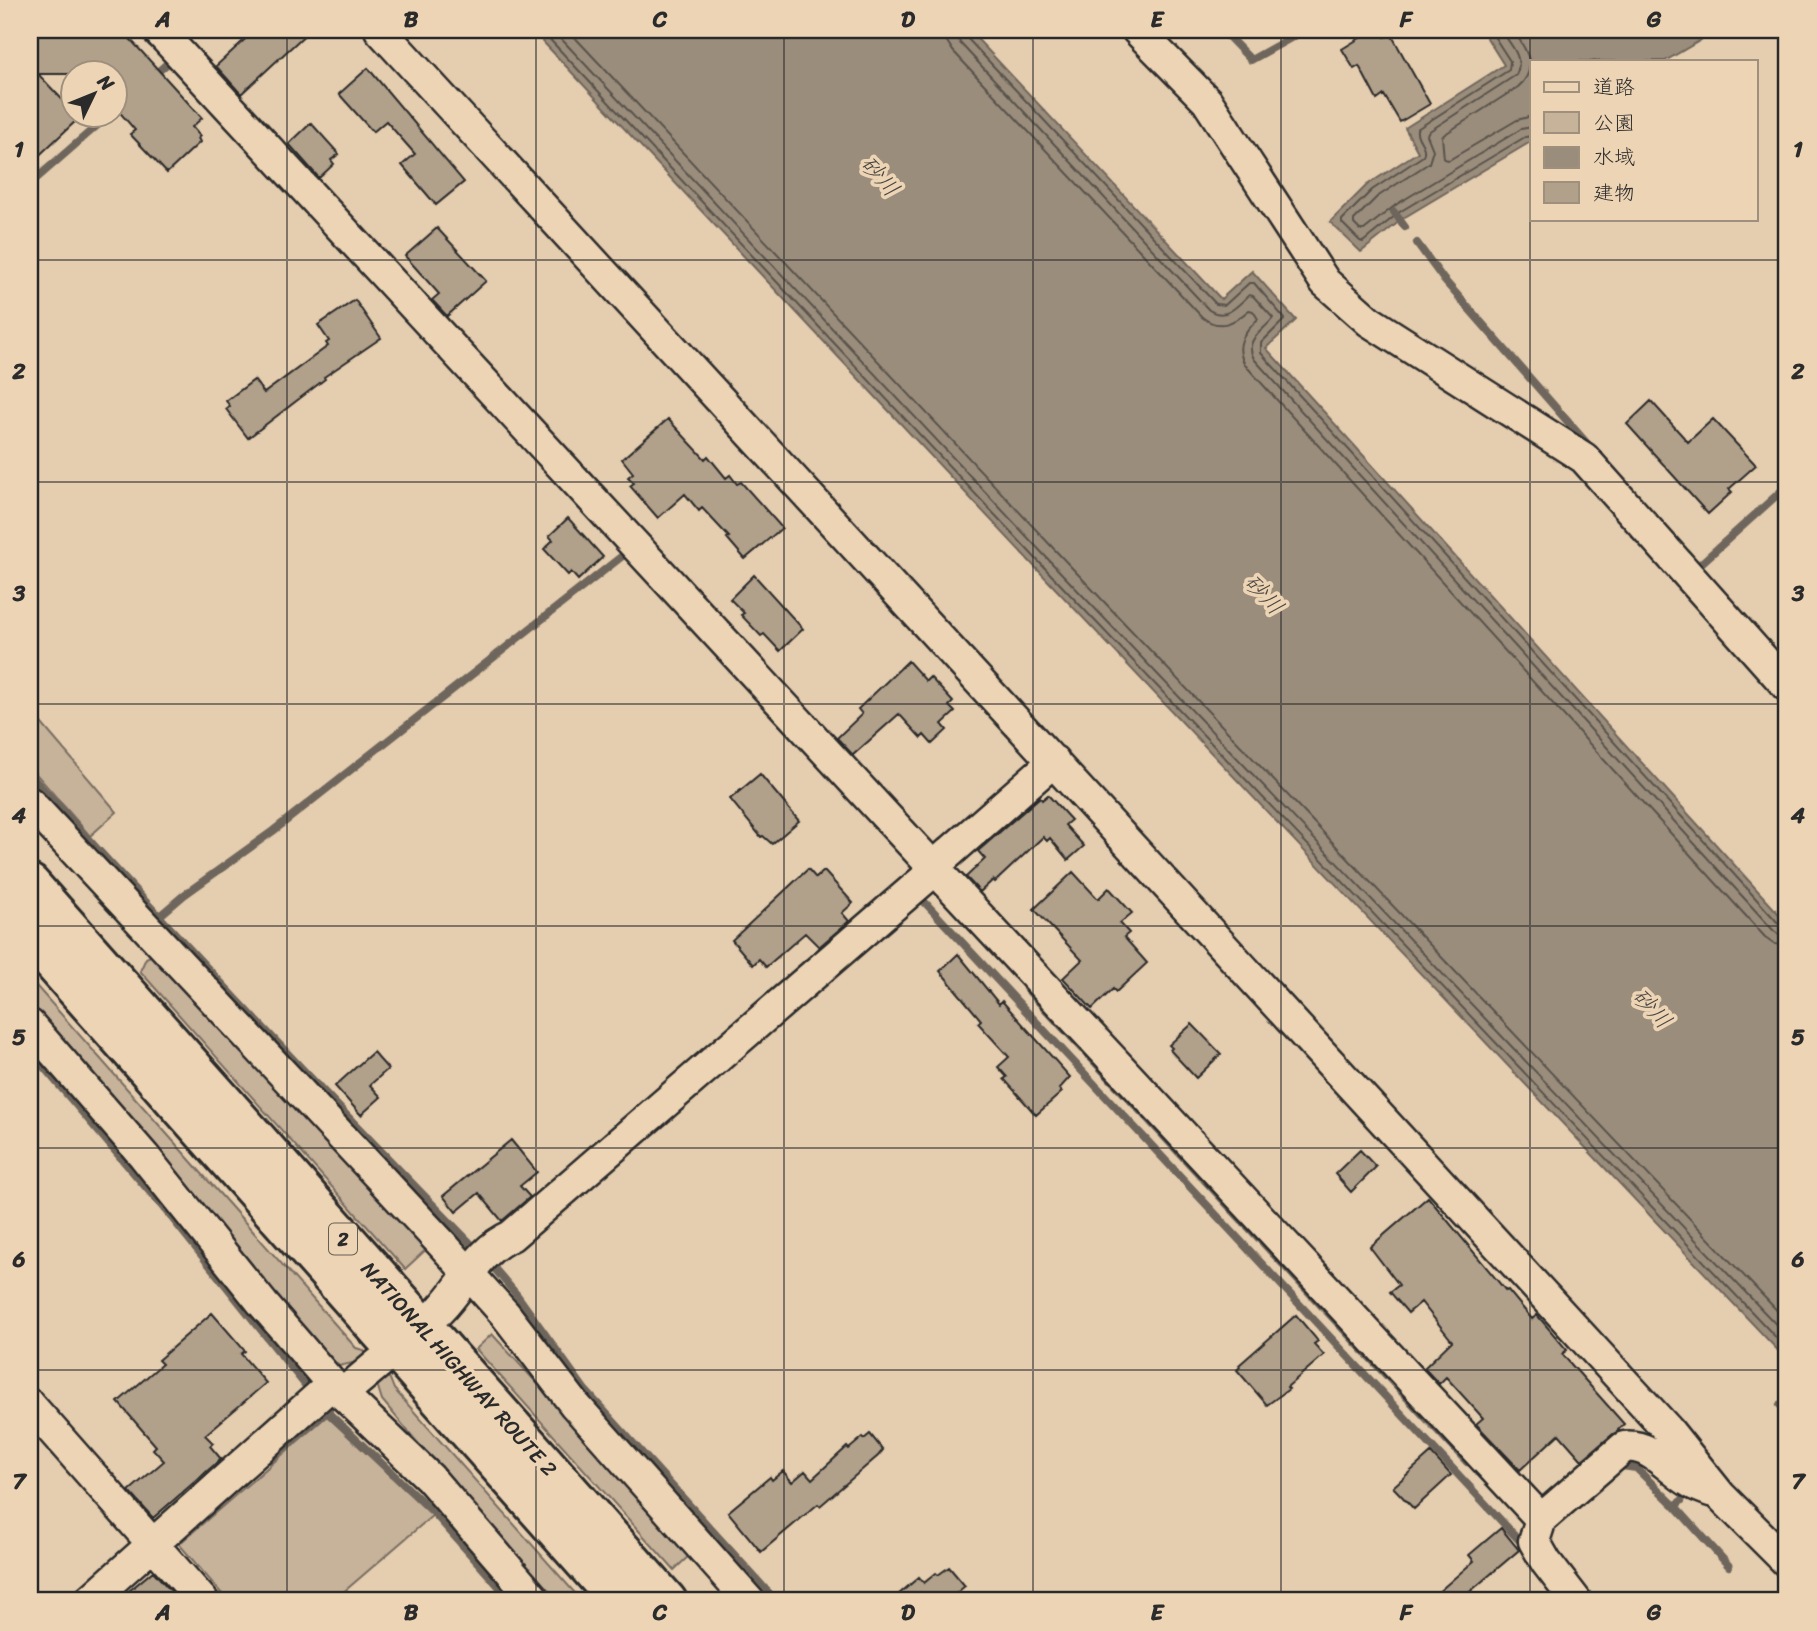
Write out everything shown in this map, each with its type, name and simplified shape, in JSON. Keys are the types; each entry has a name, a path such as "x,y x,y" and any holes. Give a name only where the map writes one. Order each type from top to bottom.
{"highway":[{"name":"NATIONAL HIGHWAY ROUTE 2","path":"30,884 663,1596"},
{"name":"NATIONAL HIGHWAY ROUTE 2","path":"30,937 619,1601"}],"street":[{"path":"158,30 931,872 1541,1519"},
{"path":"380,30 1668,1430 1720,1495 1787,1562"},
{"path":"1136,30 1206,101 1325,282 1369,321 1584,458 1787,686"},
{"path":"439,1311 499,1240 511,1236 931,872 1054,761"},
{"path":"30,803 478,1262 505,1314 575,1405 749,1601"},
{"path":"30,1024 144,1156 263,1304 337,1389 430,1478 536,1601"},
{"path":"89,1601 337,1389 379,1363"},
{"path":"30,1405 203,1601"},
{"path":"1576,1601 1546,1562 1534,1541 1541,1519 1624,1447 1643,1448 1690,1483 1720,1495"}],"green space":[{"path":"30,710 117,812 90,836 30,767"},
{"path":"154,954 431,1245 405,1269 140,971 146,958"},
{"path":"30,979 356,1348 363,1350 371,1359 339,1366 326,1360 30,1010"},
{"path":"492,1334 692,1553 674,1570 476,1349"},
{"path":"380,1368 390,1379 394,1389 582,1601 550,1601 382,1400 376,1381"},
{"path":"327,1416 433,1515 333,1601 228,1601 179,1544"}],"water":[{"name":"砂川","path":"532,30 969,30 1221,299 1252,271 1296,320 1266,348 1787,923 1787,1360 1035,567"},
{"path":"1482,30 1718,30 1667,60 1530,60 1530,142 1405,217 1361,252 1330,222 1367,185 1418,152 1405,128 1504,65"}],"building":[{"path":"43,30 122,30 202,118 192,127 200,136 200,142 167,173 130,134 135,130 130,124 130,60 60,60 60,74 38,74 60,97 60,130 66,130 30,164 30,42"},
{"path":"255,30 310,30 241,94 216,66"},
{"path":"1373,30 1379,30 1385,37 1391,34 1430,104 1400,122 1384,95 1377,100 1359,66 1354,69 1342,49"},
{"path":"368,68 464,182 436,205 402,165 415,154 386,121 373,132 339,94"},
{"path":"311,123 339,154 331,160 334,164 319,178 289,144"},
{"path":"437,228 486,281 447,316 432,300 439,294 405,256"},
{"path":"355,300 381,338 324,377 325,379 248,438 226,409 230,406 226,401 254,380 264,393 328,346 326,343 329,341 318,325"},
{"path":"1651,401 1688,442 1713,419 1756,465 1729,489 1732,492 1708,514 1627,424"},
{"path":"668,419 705,459 708,456 726,478 730,475 737,484 741,482 782,528 745,559 727,538 729,537 702,508 699,511 685,494 658,518 630,486 634,483 628,477 633,473 622,459"},
{"path":"568,518 603,557 578,580 571,572 568,575 544,549 553,540 549,536"},
{"path":"754,575 803,629 780,651 764,634 761,636 730,599"},
{"path":"908,661 926,681 930,677 953,702 949,706 955,712 942,724 947,730 932,744 924,735 921,738 899,714 853,755 837,738 862,714 858,709"},
{"path":"760,774 799,821 772,844 761,837 730,799"},
{"path":"1048,795 1071,820 1065,825 1084,846 1068,860 1050,838 1047,841 1043,837 995,882 993,880 980,892 966,877 985,859 978,851 1040,797 1042,800"},
{"path":"808,869 816,878 824,871 853,903 842,913 849,921 819,947 805,933 766,967 759,959 753,965 732,940"},
{"path":"1073,872 1098,899 1109,888 1132,913 1120,923 1129,933 1124,937 1147,963 1116,992 1113,989 1092,1009 1063,978 1082,960 1034,909"},
{"path":"958,954 999,1004 1002,1001 1070,1077 1059,1089 1062,1092 1036,1115 1004,1079 1007,1077 998,1067 1009,1057 978,1023 981,1020 940,971"},
{"path":"1192,1024 1221,1054 1196,1078 1170,1050 1172,1048 1169,1045"},
{"path":"373,1052 388,1069 370,1085 381,1097 361,1115 335,1086"},
{"path":"511,1140 537,1172 520,1186 530,1197 502,1221 479,1193 456,1212 443,1196"},
{"path":"1360,1150 1376,1167 1351,1192 1335,1174"},
{"path":"1428,1197 1506,1291 1508,1290 1532,1319 1537,1315 1567,1350 1562,1354 1624,1424 1582,1460 1559,1434 1520,1470 1476,1424 1483,1418 1446,1377 1439,1384 1424,1368 1452,1341 1421,1302 1408,1313 1390,1292 1399,1285 1370,1247"},
{"path":"212,1313 245,1351 241,1354 266,1383 205,1435 213,1443 210,1446 221,1459 153,1518 129,1491 164,1461 153,1449 156,1446 118,1402 162,1364 158,1360"},
{"path":"1296,1315 1318,1341 1314,1344 1324,1355 1287,1387 1289,1389 1267,1405 1237,1370 1239,1365"},
{"path":"870,1434 883,1450 878,1456 761,1552 728,1512 770,1477 772,1480 783,1471 792,1482 805,1471 812,1479 847,1447 849,1449"},
{"path":"1431,1453 1451,1475 1414,1509 1393,1487"},
{"path":"1501,1528 1519,1550 1459,1601 1428,1601 1474,1561 1469,1555"},
{"path":"949,1567 965,1586 947,1601 891,1601 919,1577 924,1583"},
{"path":"153,1571 180,1601 117,1601"}],"waterway":[{"path":"139,30 151,43"},
{"path":"1222,30 1251,60 1305,30"},
{"path":"153,76 169,62"},
{"path":"30,184 92,130"},
{"path":"1394,212 1405,227"},
{"path":"1417,243 1444,280 1590,447"},
{"path":"1697,567 1787,486"},
{"path":"156,919 184,895 273,831 626,553"},
{"path":"30,775 252,1016 479,1252"},
{"path":"918,895 1520,1541"},
{"path":"1026,988 1467,1462"},
{"path":"30,1051 172,1218 310,1391"},
{"path":"488,1261 517,1295 585,1390 776,1601"},
{"path":"1780,1405 1787,1399"},
{"path":"324,1409 434,1513 512,1601"},
{"path":"269,1460 329,1410"},
{"path":"1615,1465 1636,1468 1675,1506 1681,1501"},
{"path":"1675,1506 1729,1566"},
{"path":"209,1588 221,1601"}]}
